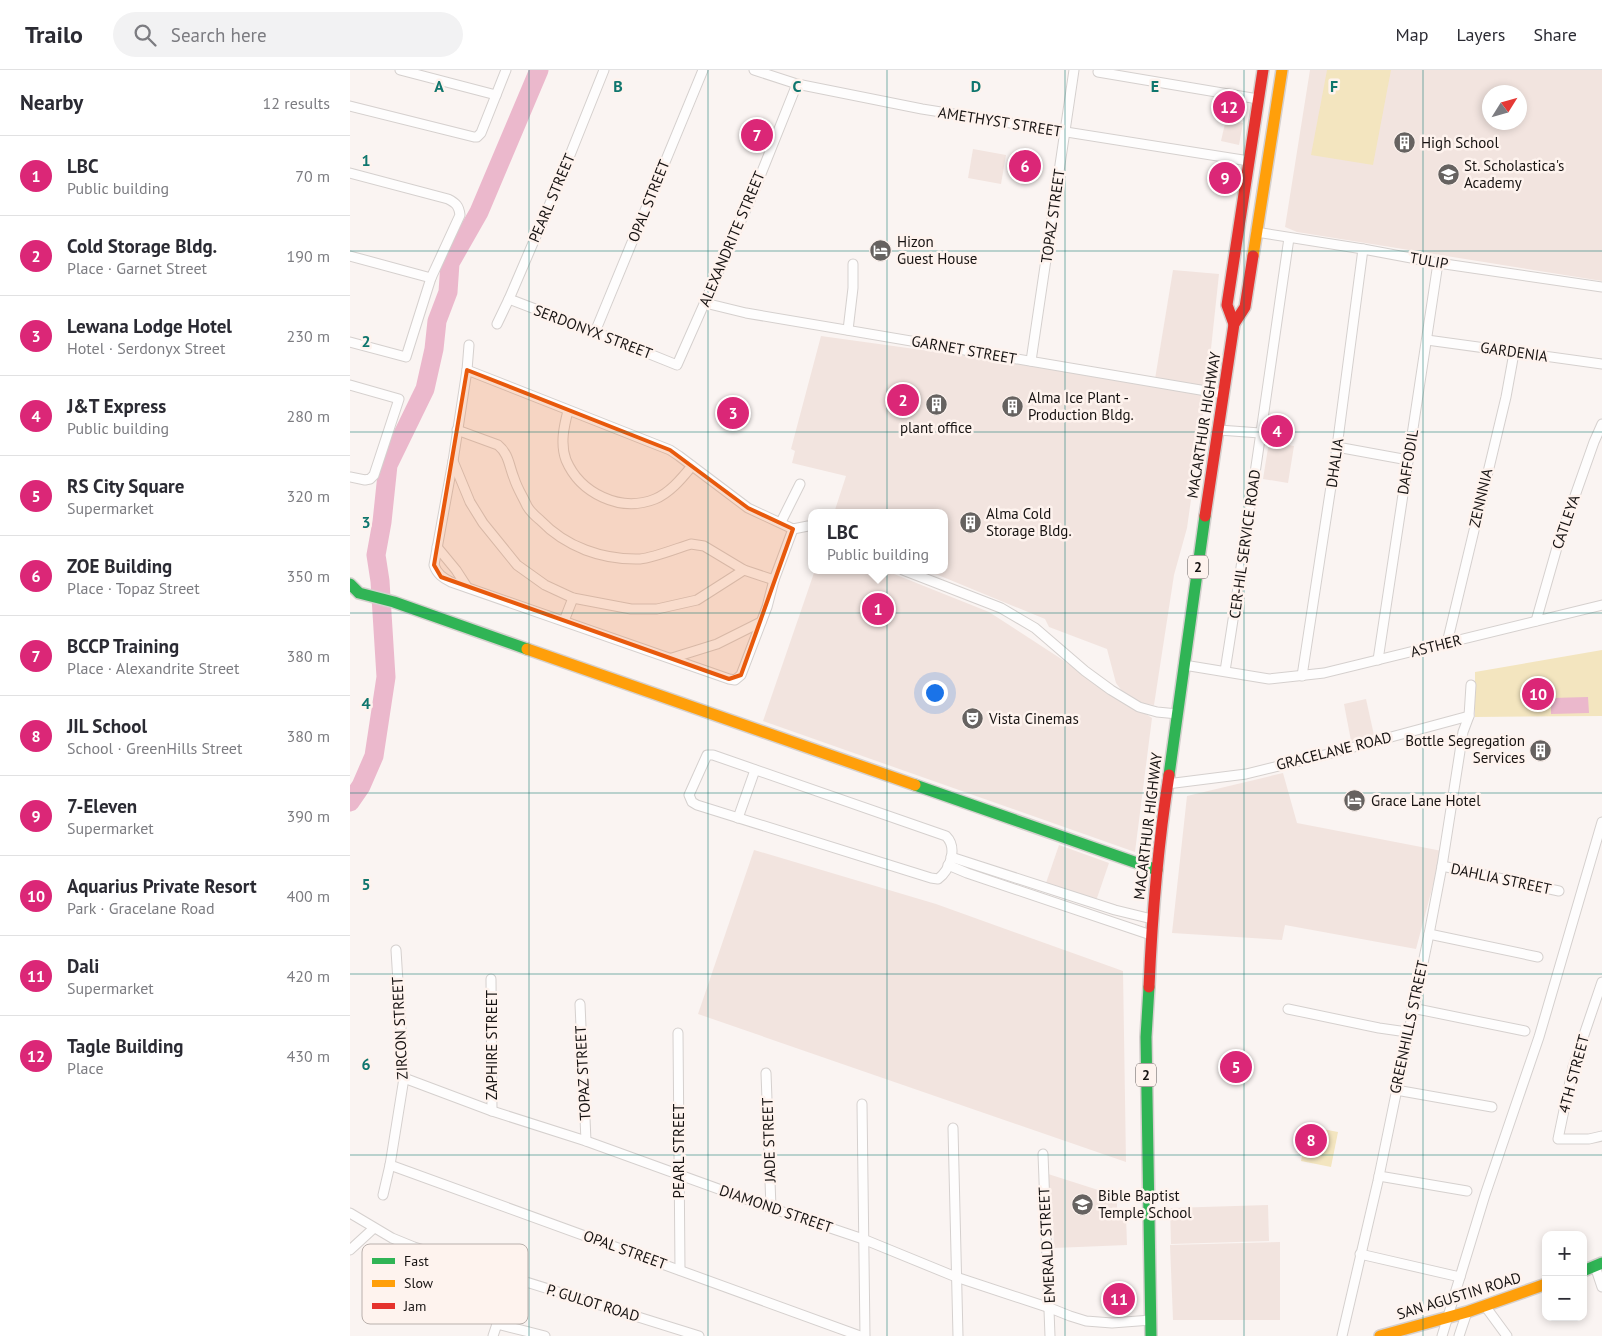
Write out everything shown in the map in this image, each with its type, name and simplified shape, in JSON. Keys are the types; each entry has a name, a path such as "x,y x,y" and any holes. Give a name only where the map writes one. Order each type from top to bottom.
{"main road":[{"name":"MACARTHUR HIGHWAY","path":"1234,324 1227,305 1263,70"},
{"name":"MACARTHUR HIGHWAY","path":"1151,1336 1146,1036 1151,934 1157,870 1167,784 1234,324 1245,307 1282,70"},
{"path":"350,584 355,594 394,602 1157,870"},
{"name":"SAN AGUSTIN ROAD","path":"1380,1336 1467,1312 1542,1285"}],"street":[{"path":"400,70 496,95"},
{"path":"350,106 474,137 481,133 506,70"},
{"name":"PEARL STREET","path":"496,324 509,299 560,180 604,70"},
{"name":"OPAL STREET","path":"595,332 703,70"},
{"name":"AMETHYST STREET","path":"754,70 797,84 922,109 1249,162"},
{"name":"TOPAZ STREET","path":"1031,361 1074,70"},
{"path":"1098,72 1258,99"},
{"name":"ALEXANDRITE STREET","path":"677,365 754,189 797,84"},
{"path":"350,173 448,199 456,203 460,214 431,278 406,357 350,342"},
{"name":"TULIP","path":"1256,232 1363,249 1438,264 1602,287"},
{"name":"CER-HIL SERVICE ROAD","path":"1226,671 1289,238"},
{"name":"DHALIA","path":"1302,676 1337,447 1363,249"},
{"path":"350,256 431,278"},
{"path":"848,330 853,264"},
{"name":"DAFFODIL","path":"1378,660 1438,264"},
{"name":"SERDONYX STREET","path":"509,299 677,365"},
{"name":"GARNET STREET","path":"705,303 746,313 1224,394"},
{"name":"GARDENIA","path":"1427,340 1602,364"},
{"path":"469,344 454,461 434,565 435,570 441,577 735,680 741,675 768,607 774,580 794,529"},
{"name":"ZENNNIA","path":"1447,643 1506,397 1514,353"},
{"path":"467,370 670,450 748,508 794,529 808,526"},
{"path":"350,385 399,399 374,475 370,479 365,480 350,477"},
{"path":"568,411 563,441 566,459 577,479 589,491 601,498 624,503 637,503 656,499 673,487 692,466"},
{"name":"CATLEYA","path":"1536,621 1552,561 1602,424"},
{"path":"457,430 498,445 503,449 529,509 564,541 584,550 618,557 641,559 691,544 698,544 744,570 774,580"},
{"path":"1219,430 1260,433"},
{"path":"1337,447 1408,460"},
{"path":"454,461 470,502 483,523 516,565 545,585 573,598 632,609 656,610 697,600 744,570"},
{"path":"781,522 800,484"},
{"path":"437,546 467,586"},
{"path":"913,574 1001,608 1035,628 1085,671 1139,707 1157,712 1178,714"},
{"path":"564,621 573,598"},
{"name":"ASTHER","path":"1184,665 1269,679 1302,676 1378,660 1602,605"},
{"path":"672,658 717,644 761,622"},
{"path":"1469,716 1471,685"},
{"name":"GRACELANE ROAD","path":"1167,784 1246,774 1469,716"},
{"name":"GREENHILLS STREET","path":"1342,1336 1379,1176 1407,1032 1429,934 1442,866 1463,732 1469,716"},
{"path":"707,755 713,755 946,836 951,841 953,849 944,875 938,879 931,878 738,818 692,802 689,795 707,755"},
{"path":"738,818 755,770"},
{"path":"1442,1336 1486,1195 1539,1037 1602,822"},
{"path":"950,861 1115,910 1152,919"},
{"path":"950,861 970,875 1151,934"},
{"name":"DAHLIA STREET","path":"1442,866 1559,892"},
{"path":"1429,934 1538,957"},
{"name":"ZIRCON STREET","path":"383,1195 390,1165 404,1078 396,950"},
{"name":"ZAPHIRE STREET","path":"491,979 492,1112"},
{"name":"4TH STREET","path":"1602,982 1573,1066 1558,1139 1589,1139 1602,1136"},
{"name":"TOPAZ STREET","path":"580,1004 586,1141"},
{"path":"1412,1008 1525,1031"},
{"path":"1288,1009 1407,1032"},
{"name":"PEARL STREET","path":"678,1033 680,1270"},
{"name":"JADE STREET","path":"766,1072 770,1208"},
{"name":"DIAMOND STREET","path":"404,1078 492,1112 586,1141 770,1208 863,1239 956,1276 1086,1321 1112,1323 1151,1320"},
{"path":"1396,1090 1492,1107"},
{"path":"862,1104 865,1336"},
{"path":"953,1128 958,1336"},
{"name":"EMERALD STREET","path":"1043,1154 1050,1336"},
{"name":"OPAL STREET","path":"390,1165 860,1336"},
{"path":"1379,1176 1466,1190"},
{"name":"P. GULOT ROAD","path":"350,1213 392,1238 407,1244"},
{"path":"350,1250 374,1228"},
{"path":"1360,1254 1460,1276"},
{"path":"1598,1265 1602,1287"},
{"name":"P. GULOT ROAD","path":"528,1283 699,1336"},
{"path":"1485,1306 1508,1336"},
{"path":"1459,1336 1467,1312"},
{"path":"492,1336 497,1324 545,1336"}],"highlighted area":[{"path":"467,370 670,450 748,508 793,529 741,675 729,679 441,577 434,565"}],"shaded area":[{"name":"St. Scholastica's Academy","path":"1310,70 1602,70 1602,281 1297,232 1285,227"},
{"path":"1327,70 1391,70 1373,165 1311,155"},
{"path":"1226,119 1243,123 1239,145 1221,141"},
{"path":"973,149 1006,155 1001,184 968,178"},
{"path":"1173,270 1219,274 1207,386 1155,379"},
{"path":"821,336 1024,364 1206,393 1187,528 1174,575 1154,705 1137,703 1125,695 1116,683 1107,649 1049,627 1045,619 936,574 948,574 948,509 835,509 846,476 792,463 795,451 791,449"},
{"path":"1269,442 1294,446 1288,483 1263,479"},
{"path":"814,574 894,574 989,612 1152,718 1135,852 763,721"},
{"path":"1602,650 1602,716 1475,717 1475,672"},
{"path":"1588,697 1589,713 1551,714 1551,698"},
{"path":"1366,699 1374,735 1351,741 1344,704"},
{"path":"1283,773 1297,823 1442,851 1416,949 1285,925 1282,940 1172,933 1187,796"},
{"path":"1059,845 1109,863 1096,901 1046,883"},
{"path":"754,850 936,904 1123,971 1126,1162 698,1014"},
{"path":"1308,1126 1338,1132 1331,1167 1301,1161"},
{"name":"Bible Baptist Temple School","path":"1045,1173 1117,1196 1117,1214 1126,1215 1127,1245 1054,1248 1053,1220 1048,1220"},
{"path":"1268,1205 1269,1241 1171,1244 1170,1208"},
{"path":"1280,1242 1280,1320 1173,1320 1170,1245"}],"waterway":[{"path":"350,802 361,786 374,756 386,677 380,581 376,555 382,522 388,465 425,389 434,349 437,321 448,292 450,263 479,212 539,70"}],"traffic: fast":[{"path":"1169,775 1205,516"},
{"path":"350,584 359,593 394,602 527,649"},
{"path":"915,785 1157,870"},
{"path":"1149,987 1146,1037 1151,1336"},
{"path":"1587,1269 1602,1263"}],"traffic: slow":[{"path":"1253,256 1282,70"},
{"path":"527,649 915,785"},
{"path":"1380,1336 1467,1312 1542,1285"}],"traffic: jam":[{"path":"1234,324 1227,305 1263,70"},
{"path":"1205,516 1234,324 1245,307 1253,256"},
{"path":"1149,987 1156,881 1169,775"}],"place":[{"name":"Tagle Building","path":"1229,107"},
{"name":"BCCP Training","path":"757,135"},
{"name":"High School","path":"1405,143"},
{"name":"ZOE Building","path":"1025,166"},
{"name":"St. Scholastica's Academy","path":"1448,175"},
{"name":"7-Eleven","path":"1225,178"},
{"name":"Hizon Guest House","path":"881,251"},
{"name":"Cold Storage Bldg.","path":"903,400"},
{"name":"plant office","path":"936,405"},
{"name":"Alma Ice Plant - Production Bldg.","path":"1012,407"},
{"name":"Lewana Lodge Hotel","path":"733,413"},
{"name":"J&T Express","path":"1277,431"},
{"name":"Alma Cold Storage Bldg.","path":"970,523"},
{"name":"LBC","path":"878,609"},
{"name":"Aquarius Private Resort","path":"1538,694"},
{"name":"Vista Cinemas","path":"973,719"},
{"name":"Bottle Segregation Services","path":"1541,750"},
{"name":"Grace Lane Hotel","path":"1355,801"},
{"name":"RS City Square","path":"1236,1067"},
{"name":"JIL School","path":"1311,1140"},
{"name":"Bible Baptist Temple School","path":"1082,1205"},
{"name":"Dali","path":"1119,1299"}]}
